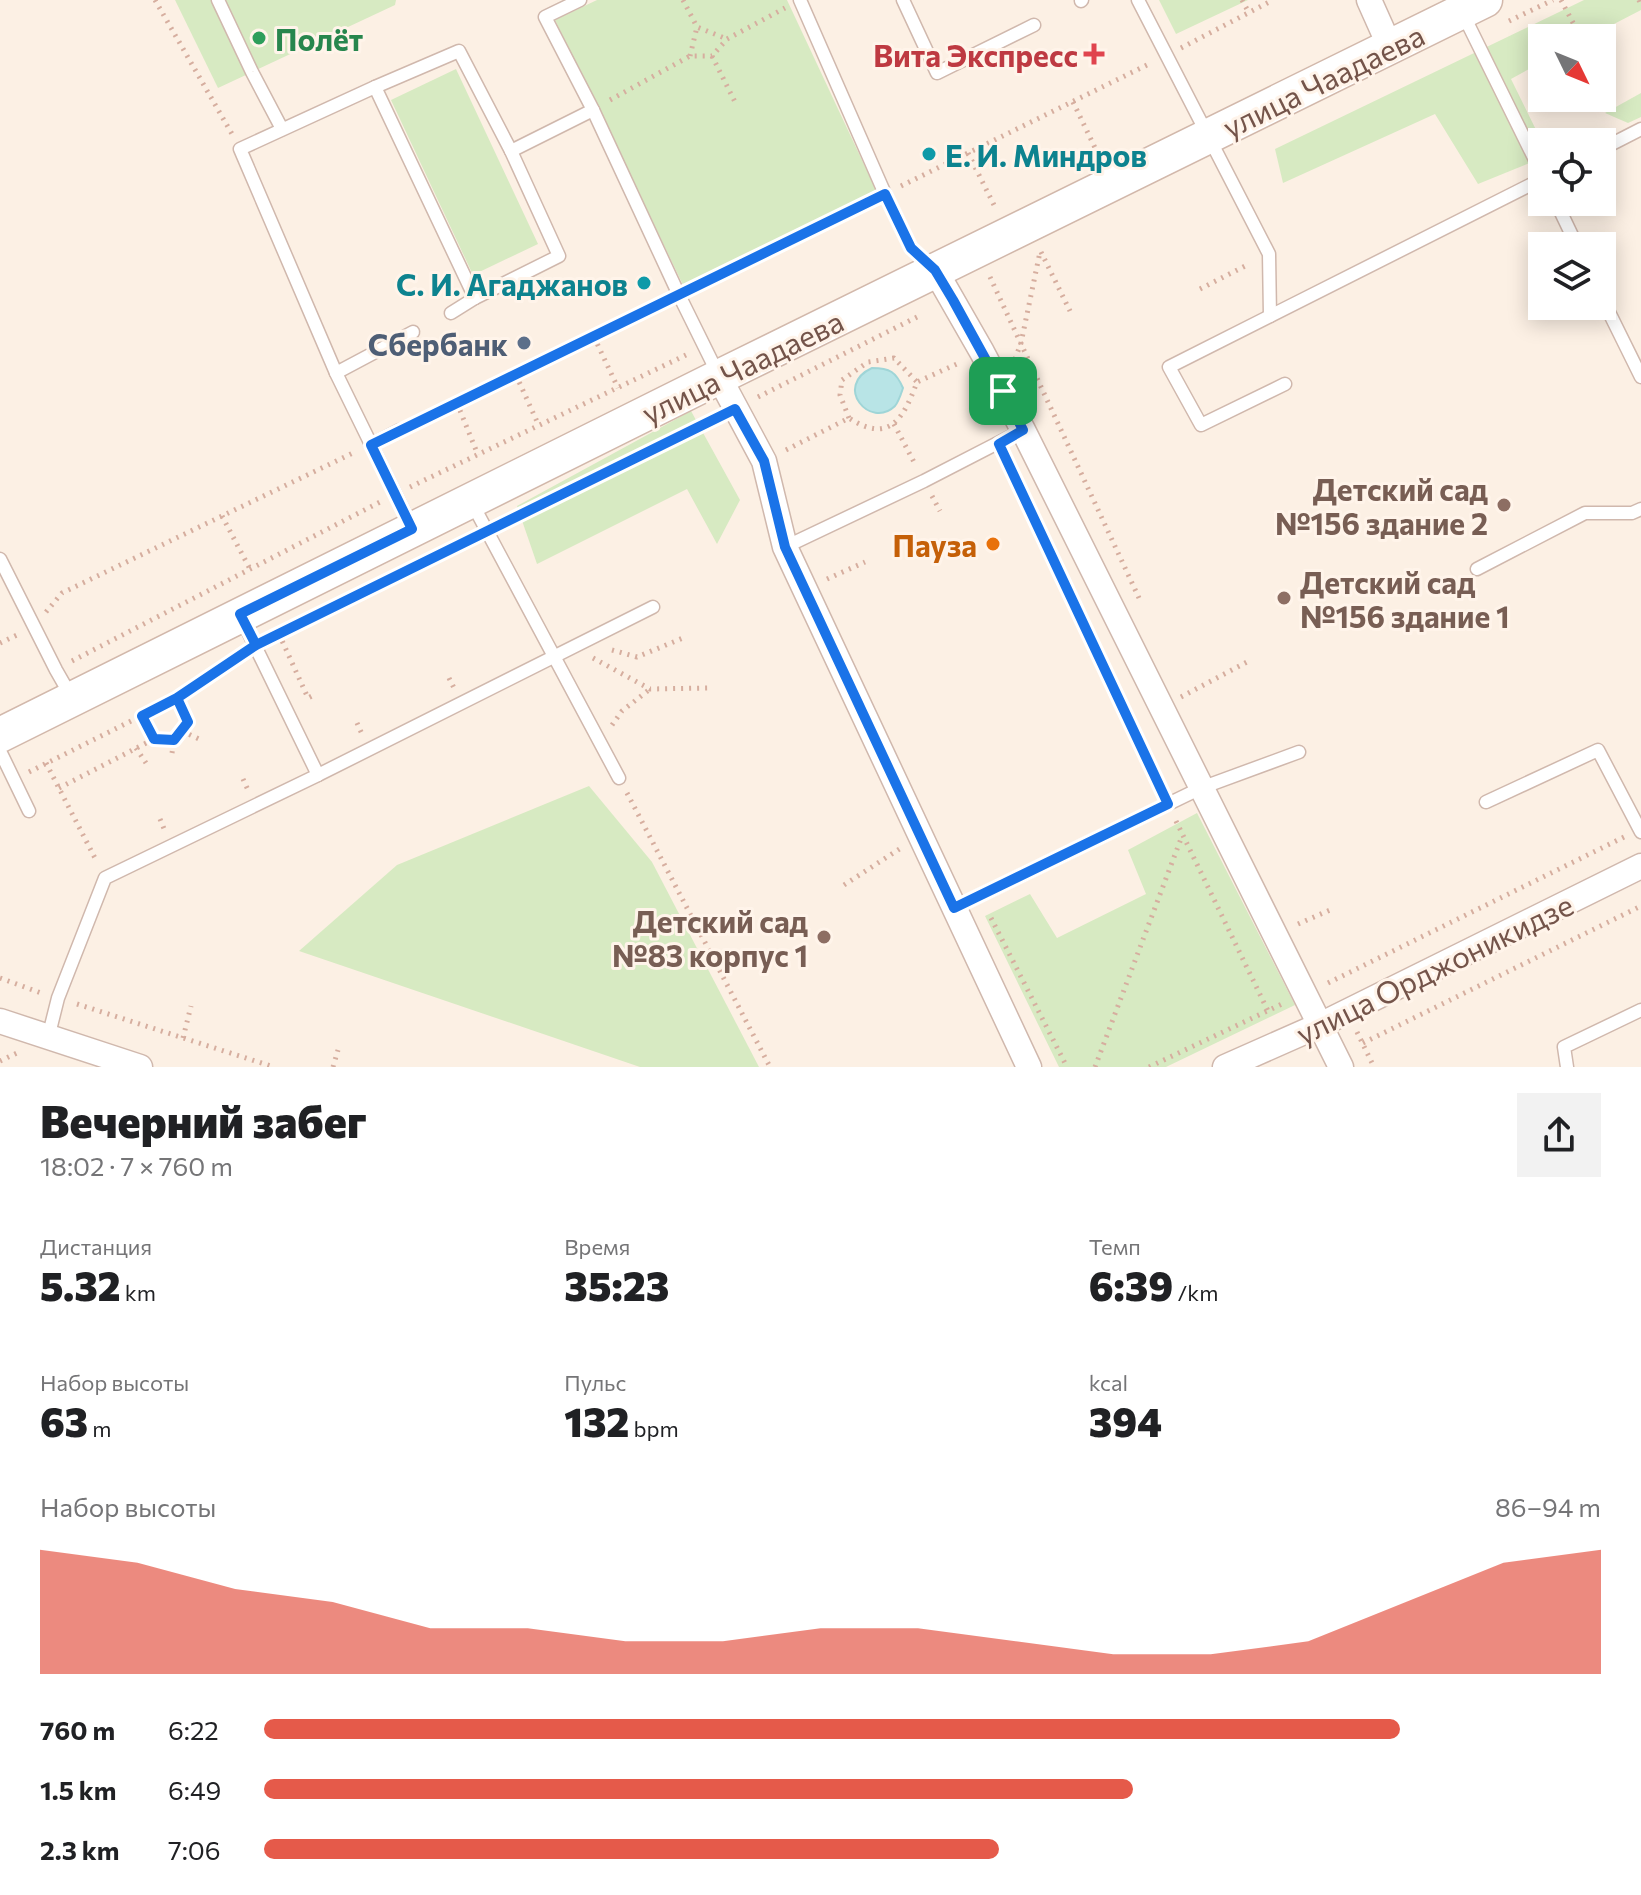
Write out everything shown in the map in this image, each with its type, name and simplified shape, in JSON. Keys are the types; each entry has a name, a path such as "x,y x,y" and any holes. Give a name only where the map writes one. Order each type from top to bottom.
{"street":[{"path":"1369,0 1390,47"},
{"name":"улица Чаадаева","path":"0,735 1474,6"},
{"path":"935,270 1023,430 1338,1062"},
{"path":"719,377 764,461 785,547 1029,1067"},
{"name":"улица Орджоникидзе","path":"1225,1067 1320,1025 1641,866"},
{"path":"0,1021 140,1067"}],"lane":[{"path":"218,0 282,129"},
{"path":"580,0 545,17 593,110 719,377"},
{"path":"800,0 911,248 935,270"},
{"path":"903,0 937,73 1034,25"},
{"path":"1138,0 1269,254 1270,316"},
{"path":"1474,6 1528,141"},
{"path":"412,529 336,373 240,149 459,51 511,151 559,256 451,313"},
{"path":"375,87 475,298"},
{"path":"511,151 593,110"},
{"path":"1616,142 1641,129"},
{"path":"1285,384 1201,425 1169,367 1528,183"},
{"path":"1613,320 1641,377"},
{"path":"336,373 413,332"},
{"path":"371,445 400,430"},
{"path":"785,547 1023,430"},
{"path":"471,500 619,778"},
{"path":"1477,569 1585,513 1632,513 1641,509"},
{"path":"0,559 73,699"},
{"path":"48,1038 58,998 105,878 653,607"},
{"path":"240,614 318,775"},
{"path":"1486,802 1598,750 1640,830"},
{"path":"0,751 29,811"},
{"path":"954,908 1201,788 1299,752"},
{"path":"1567,1067 1564,1047 1641,1010"}],"path":[{"path":"155,0 240,149"},
{"path":"683,0 697,27 727,39"},
{"path":"1242,0 1249,13"},
{"path":"400,430 1073,102 1273,0"},
{"path":"1561,0 1574,24"},
{"path":"593,110 690,56 712,56 727,39 787,6"},
{"path":"690,56 697,27"},
{"path":"712,56 737,106"},
{"path":"1073,102 1099,156"},
{"path":"1003,391 1021,343 1041,251 1070,311"},
{"path":"1200,289 1269,254"},
{"path":"990,276 1145,611"},
{"path":"594,337 618,388"},
{"path":"917,382 894,358 868,362 842,380 840,395 849,418 876,430 894,424 908,406 917,382 982,352"},
{"path":"516,375 539,426"},
{"path":"457,403 478,455"},
{"path":"431,558 735,409"},
{"path":"764,461 849,418"},
{"path":"999,444 1268,1011"},
{"path":"0,643 34,627 62,593 371,445"},
{"path":"222,516 250,569"},
{"path":"819,583 865,562"},
{"path":"14,779 177,698 256,645 279,634 308,698 314,695"},
{"path":"580,645 637,657 683,638"},
{"path":"580,645 650,689 708,688"},
{"path":"1160,707 1247,662"},
{"path":"599,741 622,711 650,689"},
{"path":"172,753 174,740 188,722 177,698"},
{"path":"142,716 154,739"},
{"path":"182,731 199,739"},
{"path":"59,788 154,739 174,740"},
{"path":"136,748 148,766"},
{"path":"46,763 105,878"},
{"path":"619,778 770,1067"},
{"path":"1149,1067 1640,830"},
{"path":"1095,1067 1183,835"},
{"path":"844,885 920,838"},
{"path":"1338,1062 1363,1043 1641,906"},
{"path":"1298,924 1330,910"},
{"path":"1292,911 1305,936"},
{"path":"1324,970 1374,1067"},
{"path":"0,978 274,1067"},
{"path":"183,1038 191,1006"},
{"path":"333,1067 338,1050"},
{"path":"0,1061 17,1052"}],"green space":[{"name":"Полёт","path":"175,0 396,0 395,5 218,88"},
{"path":"597,0 787,0 876,190 684,287 555,20"},
{"path":"1159,0 1248,0 1176,34"},
{"path":"1584,0 1641,0 1641,10 1614,24 1534,24"},
{"path":"1528,27 1528,70 1511,79 1535,128 1528,128 1528,164 1478,184 1435,114 1283,183 1275,149"},
{"path":"456,69 538,244 473,275 391,100"},
{"path":"1641,93 1641,117 1628,123 1605,113 1616,112 1616,107"},
{"path":"691,411 740,500 717,544 687,489 537,564 517,506"},
{"path":"589,786 652,862 759,1067 640,1067 299,951 397,865"},
{"path":"1197,813 1295,1005 1166,1067 1059,1067 985,916 1030,894 1057,938 1146,894 1128,850"}],"water":[{"path":"872,368 892,372 903,388 895,406 885,412 875,413 866,409 856,394 856,385 861,376"}],"place":[{"name":"Полёт","path":"259,38"},
{"name":"Вита Экспресс","path":"1094,54"},
{"name":"Е. И. Миндров","path":"929,154"},
{"name":"С. И. Агаджанов","path":"644,283"},
{"name":"Сбербанк","path":"524,343"},
{"name":"Детский сад №156 здание 2","path":"1504,505"},
{"name":"Пауза","path":"993,544"},
{"name":"Детский сад №156 здание 1","path":"1284,598"},
{"name":"Детский сад №83 корпус 1","path":"824,937"}],"route":[{"path":"1003,391 935,270 911,248 885,194 371,445 412,529 240,614 256,645 177,698 142,716 154,739 174,740 188,722 177,698 256,645 735,409 764,461 785,547 954,908 1168,804 999,444 1023,430 1003,391"}]}
